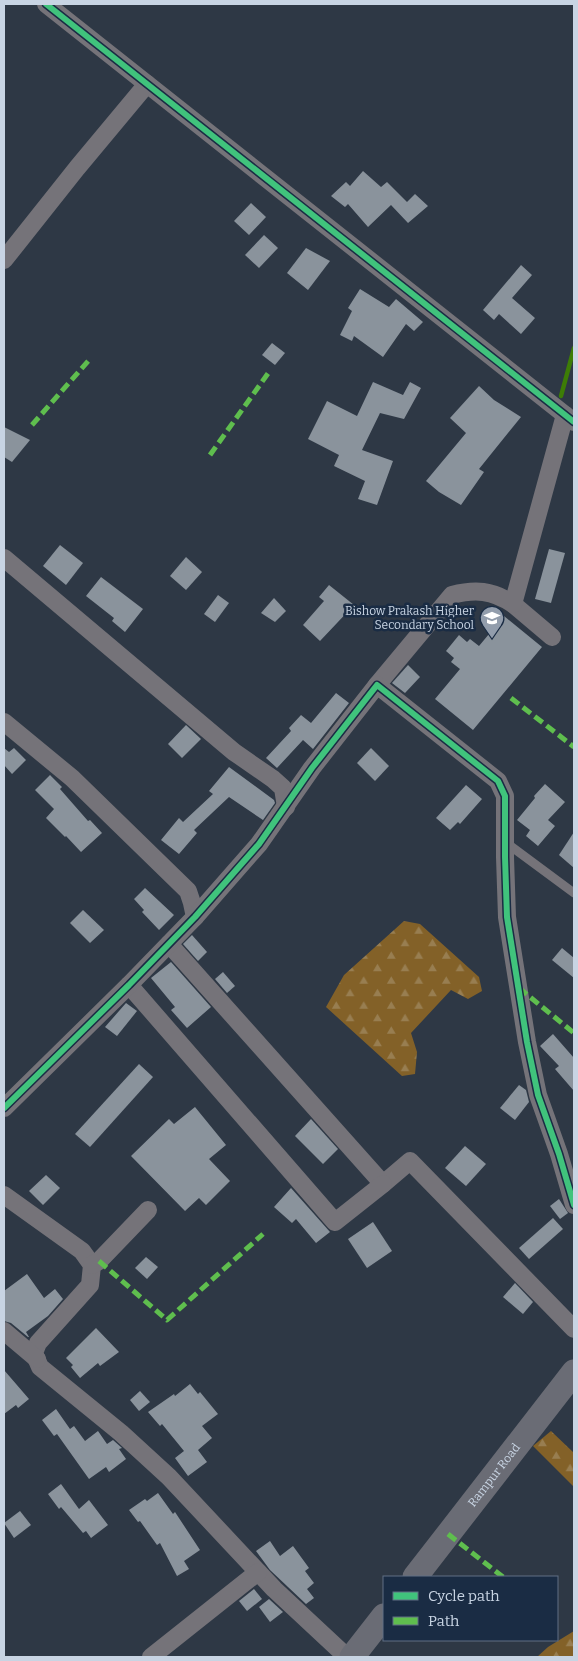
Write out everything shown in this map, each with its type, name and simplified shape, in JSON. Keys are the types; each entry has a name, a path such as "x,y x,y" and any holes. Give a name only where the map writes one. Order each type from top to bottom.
{"main road":[{"name":"Rampur Road","path":"416,1576 574,1372"},
{"path":"352,1657 383,1617"}],"street":[{"path":"46,4 570,419 513,604"},
{"path":"4,260 147,84"},
{"path":"4,558 234,752 268,775 283,788 286,807"},
{"path":"4,1108 169,944 259,844 312,768 452,595 469,590 500,595 552,637"},
{"path":"378,685 498,780 505,796 507,917 527,1042 538,1095 560,1154 574,1205"},
{"path":"4,722 72,778 188,891 194,917"},
{"path":"268,775 289,779 312,768"},
{"path":"169,944 383,1184"},
{"path":"129,985 335,1222 410,1161 574,1330"},
{"path":"4,1195 82,1251 92,1265 90,1285 38,1343 34,1353 40,1367 121,1434 169,1477 258,1572 347,1657"},
{"path":"92,1265 99,1261 148,1210"},
{"path":"4,1331 36,1359"},
{"path":"151,1657 258,1572"}],"lane":[{"path":"505,842 574,893"}],"green space":[{"path":"404,921 420,924 479,977 482,991 468,999 451,990 411,1033 417,1052 415,1074 402,1076 326,1007 344,975"},
{"path":"551,1431 574,1453 574,1487 533,1446"},
{"path":"574,1631 574,1657 537,1657 548,1647"}],"building":[{"path":"363,171 381,187 387,182 407,202 415,194 428,206 408,223 391,205 368,227 348,204 345,207 331,196 346,182 350,186"},
{"path":"251,203 266,217 249,235 234,221"},
{"path":"264,235 278,248 259,268 245,255"},
{"path":"306,248 330,261 308,290 287,273"},
{"path":"521,265 532,275 512,298 535,318 521,334 499,314 494,320 483,310"},
{"path":"360,289 389,307 396,299 423,322 414,331 406,324 383,357 354,336 352,341 340,335 352,311 348,308"},
{"path":"272,343 285,353 275,365 262,355"},
{"path":"373,382 403,395 410,382 421,388 404,419 380,413 362,450 393,461 377,505 358,499 365,481 334,466 339,455 308,439 327,401 357,416"},
{"path":"479,386 494,400 521,417 479,469 484,472 461,505 439,492 426,481 466,433 450,418"},
{"path":"4,427 30,440 12,462 4,457"},
{"path":"60,545 83,563 66,585 43,566"},
{"path":"549,549 565,553 551,603 535,599"},
{"path":"186,557 202,572 186,590 170,576"},
{"path":"101,577 143,609 125,632 112,621 114,618 86,596"},
{"path":"329,585 354,605 320,641 303,625 324,601 319,597"},
{"path":"218,595 229,603 215,622 204,614"},
{"path":"274,598 286,611 275,622 261,613"},
{"path":"504,616 542,647 473,730 435,699 460,669 451,662 454,658 446,651 459,635 467,642 470,639 479,646"},
{"path":"408,665 420,677 405,693 392,683"},
{"path":"336,693 349,703 313,749 303,740 277,768 266,758 291,731 289,728 301,715 311,723"},
{"path":"186,725 201,739 182,758 168,744"},
{"path":"4,748 9,752 14,748 26,760 12,774 4,765"},
{"path":"371,748 389,766 375,781 357,763"},
{"path":"229,767 274,800 275,803 263,820 229,797 194,830 197,833 179,854 161,840 179,818 183,822 213,794 209,791"},
{"path":"50,775 62,787 60,789 88,821 90,820 102,833 81,852 46,818 54,809 35,790"},
{"path":"545,784 565,802 548,820 555,826 538,846 526,836 530,830 517,820"},
{"path":"466,785 482,799 460,824 458,822 450,830 436,818"},
{"path":"574,832 574,868 559,855"},
{"path":"145,888 174,915 159,930 142,912 144,910 134,899"},
{"path":"83,910 104,930 90,943 70,923"},
{"path":"192,935 207,952 198,961 183,944"},
{"path":"562,948 574,958 574,978 552,960"},
{"path":"171,962 211,1007 187,1028 171,1010 175,1007 151,978"},
{"path":"223,972 235,986 227,993 215,979"},
{"path":"126,1003 137,1011 117,1036 105,1027"},
{"path":"553,1034 574,1058 574,1091 555,1069 559,1066 540,1046"},
{"path":"139,1064 153,1077 90,1147 75,1134"},
{"path":"519,1085 526,1090 529,1102 515,1120 500,1108"},
{"path":"195,1107 226,1145 209,1159 230,1181 206,1205 199,1198 185,1211 131,1156 169,1119 174,1124"},
{"path":"311,1119 338,1149 323,1164 295,1136"},
{"path":"465,1146 486,1164 466,1186 445,1168"},
{"path":"46,1175 60,1188 43,1205 29,1191"},
{"path":"291,1188 330,1232 316,1243 296,1219 292,1223 274,1207"},
{"path":"559,1199 568,1213 560,1219 550,1206"},
{"path":"553,1218 563,1229 529,1259 519,1248"},
{"path":"373,1222 392,1251 367,1268 348,1239"},
{"path":"146,1257 158,1267 147,1279 135,1268"},
{"path":"27,1274 44,1298 55,1289 63,1299 48,1316 26,1332 29,1337 11,1323 4,1321 4,1291"},
{"path":"515,1283 533,1302 523,1314 503,1297"},
{"path":"96,1328 119,1352 100,1366 98,1363 80,1378 71,1367 73,1365 66,1358"},
{"path":"4,1370 29,1399 18,1408 16,1405 4,1414"},
{"path":"190,1384 198,1394 200,1392 218,1414 202,1426 212,1438 198,1450 207,1462 188,1476 175,1458 184,1451 162,1424 160,1426 148,1412 174,1394 175,1396"},
{"path":"140,1391 150,1402 139,1411 130,1400"},
{"path":"56,1409 70,1429 74,1426 85,1441 98,1431 107,1444 113,1440 122,1448 119,1449 126,1459 109,1472 106,1467 89,1479 57,1434 54,1436 42,1420"},
{"path":"61,1484 79,1509 89,1500 108,1525 91,1538 86,1531 83,1533 61,1507 59,1509 48,1494"},
{"path":"158,1493 173,1514 175,1512 200,1550 184,1561 189,1569 177,1576 160,1543 157,1545 140,1521 138,1522 129,1510"},
{"path":"20,1511 31,1525 14,1538 4,1523"},
{"path":"270,1541 280,1556 293,1546 309,1568 305,1571 314,1583 307,1589 314,1598 306,1604 270,1570 256,1551"},
{"path":"254,1589 262,1599 247,1611 239,1601"},
{"path":"269,1599 283,1612 270,1622 259,1607"}],"waterway":[{"path":"561,396 574,348"}],"marked path":[{"path":"32,425 90,359"},
{"path":"210,455 269,372"},
{"path":"511,698 574,747"},
{"path":"519,988 574,1033"},
{"path":"99,1261 167,1320 263,1234"},
{"path":"448,1534 502,1576"}],"cycle path":[{"path":"46,4 574,422"},
{"path":"4,1108 195,917 259,844 312,768 377,685 498,781 505,796 507,917 527,1042 538,1095 559,1154 574,1205"}],"place":[{"name":"Bishow Prakash Higher Secondary School","path":"492,639"}]}
